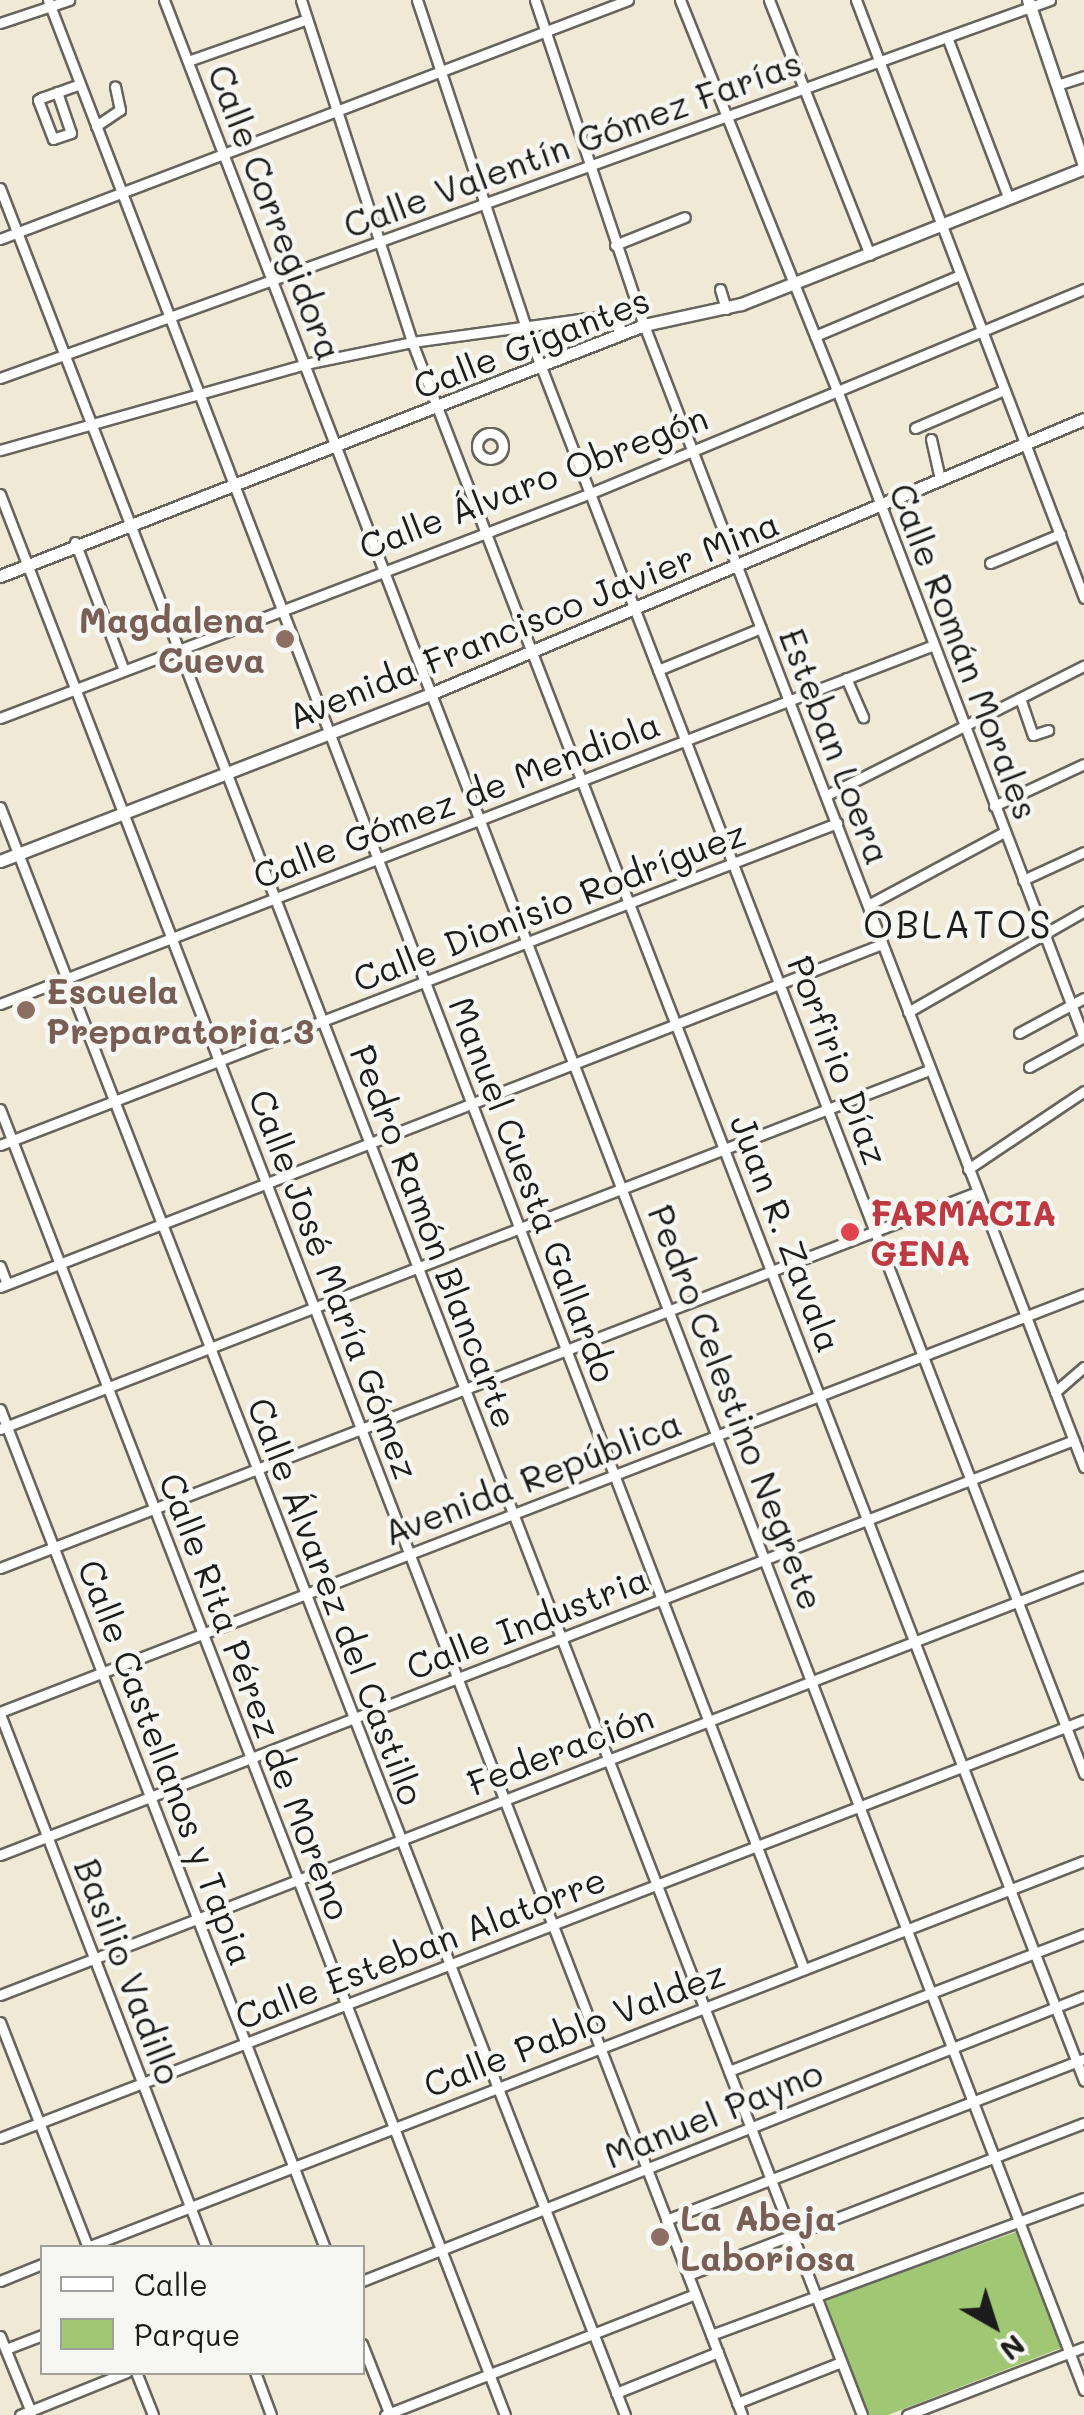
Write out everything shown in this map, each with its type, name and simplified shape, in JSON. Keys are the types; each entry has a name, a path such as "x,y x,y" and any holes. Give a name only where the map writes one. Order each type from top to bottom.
{"main road":[{"path":"1029,4 1084,166"},
{"name":"Calle Gigantes","path":"0,576 644,325 726,309 794,284 1084,166"},
{"path":"616,314 620,334"},
{"name":"Avenida Francisco Javier Mina","path":"0,861 534,652 1084,420"}],"street":[{"path":"0,23 49,3 68,0"},
{"name":"Calle Corregidora","path":"164,0 336,445"},
{"name":"Juan R. Zavala","path":"301,0 412,342 1055,2008 1080,2060 1084,2081"},
{"name":"Porfirio Díaz","path":"418,0 525,325 1084,1774"},
{"name":"Esteban Loera","path":"535,0 644,325 1084,1467"},
{"path":"0,240 628,0"},
{"name":"Calle Román Morales","path":"680,0 837,390 1084,1038"},
{"path":"769,0 870,255"},
{"path":"856,0 1084,598"},
{"name":"Calle Valentín Gómez Farías","path":"0,378 879,62 1029,4 1050,0"},
{"name":"Manuel Cuesta Gallardo","path":"49,3 804,1969"},
{"path":"188,61 307,19"},
{"path":"947,37 1010,199"},
{"path":"1057,85 1084,76"},
{"path":"58,92 70,133 53,139 38,100 58,92 80,84"},
{"path":"96,126 120,110 115,86"},
{"name":"Pedro Ramón Blancarte","path":"0,188 862,2415"},
{"path":"615,245 685,217"},
{"path":"815,336 960,275"},
{"path":"720,289 726,309"},
{"name":"Calle Álvaro Obregón","path":"0,718 591,492 1084,289"},
{"path":"0,450 89,421 305,364 412,342 639,311"},
{"path":"915,428 1004,390"},
{"path":"930,439 940,479"},
{"name":"Pedro Celestino Negrete","path":"336,445 1084,2390"},
{"path":"461,462 480,454"},
{"name":"Calle José María Gómez","path":"0,494 72,690 172,938 742,2415"},
{"path":"990,563 1060,534"},
{"path":"75,544 124,670"},
{"path":"658,670 761,628"},
{"name":"Calle Gómez de Mendiola","path":"0,1004 932,646"},
{"path":"826,795 1084,666"},
{"path":"846,678 862,717"},
{"path":"1020,698 1034,735 1048,730"},
{"path":"994,806 1084,764"},
{"name":"Calle Álvarez del Castillo","path":"0,807 625,2415"},
{"name":"Calle Dionisio Rodríguez","path":"0,1145 837,823"},
{"path":"868,905 1004,832"},
{"path":"1024,880 1084,852"},
{"path":"908,1012 1084,911"},
{"path":"0,1266 4,1285 882,944"},
{"path":"1018,1033 1084,998"},
{"path":"1029,1067 1084,1038"},
{"path":"4,1428 929,1070"},
{"path":"968,1168 1084,1091"},
{"name":"Calle Rita Pérez de Moreno","path":"0,1108 505,2415"},
{"path":"0,1568 464,1386 976,1192"},
{"name":"Avenida República","path":"0,1713 1084,1294"},
{"path":"1056,1392 1084,1367"},
{"name":"Calle Castellanos y Tapia","path":"0,1409 4,1428 54,1547 324,2245"},
{"name":"Calle Industria","path":"0,1855 1074,1440"},
{"name":"Federación","path":"0,1995 1084,1576"},
{"name":"Basilio Vadillo","path":"0,1713 205,2245"},
{"name":"Calle Esteban Alatorre","path":"0,2138 1084,1720"},
{"name":"Calle Pablo Valdez","path":"92,2245 1084,1861"},
{"path":"729,2072 1084,1934"},
{"name":"Manuel Payno","path":"365,2280 1084,1996"},
{"path":"0,2022 86,2245"},
{"path":"666,2220 1080,2060"},
{"path":"688,2275 1084,2123"},
{"path":"711,2335 1084,2198"},
{"path":"0,2281 40,2265"},
{"path":"365,2352 388,2414 695,2294"},
{"path":"0,2336 32,2413"},
{"path":"6,2349 40,2336"},
{"path":"907,2415 1084,2346"},
{"path":"616,2393 718,2352"},
{"path":"738,2403 841,2362"},
{"path":"20,2415 121,2375"},
{"path":"137,2375 153,2415"},
{"path":"256,2375 271,2415"}],"green space":[{"path":"1016,2232 1061,2348 888,2415 869,2415 825,2299"}],"place":[{"name":"Magdalena Cueva","path":"285,639"},
{"name":"Escuela Preparatoria 3","path":"26,1010"},
{"name":"FARMACIA GENA","path":"850,1232"},
{"name":"La Abeja Laboriosa","path":"660,2237"}],"district":[{"name":"OBLATOS","path":"958,924"}]}
